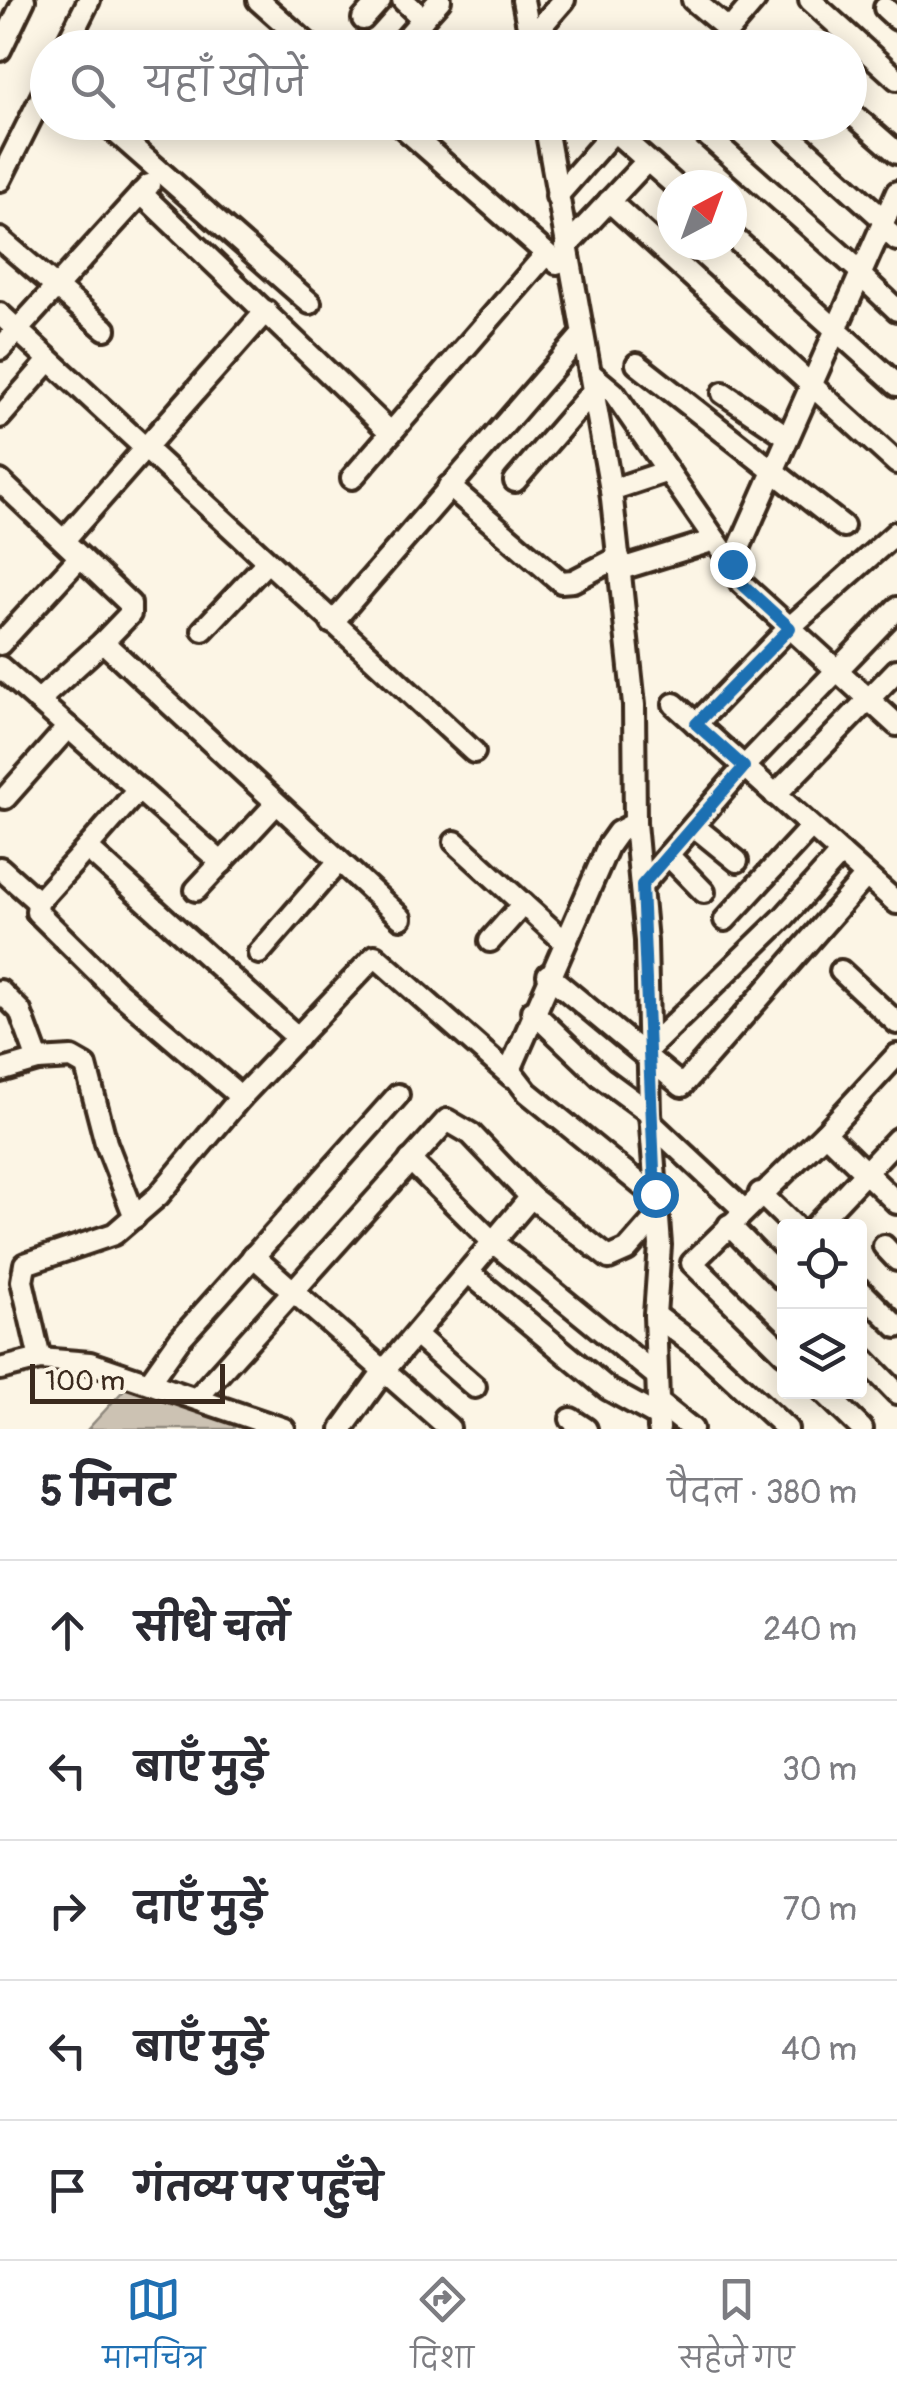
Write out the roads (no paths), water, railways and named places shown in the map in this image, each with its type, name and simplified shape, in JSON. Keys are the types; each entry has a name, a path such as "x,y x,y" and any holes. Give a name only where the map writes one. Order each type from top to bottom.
{"street":[{"path":"0,50 24,0"},
{"path":"74,30 89,0"},
{"path":"258,0 292,30"},
{"path":"364,19 380,0"},
{"path":"403,0 424,18"},
{"path":"413,30 440,0"},
{"path":"523,0 529,30"},
{"path":"541,30 564,0"},
{"path":"694,0 729,30 755,0"},
{"path":"810,0 843,30"},
{"path":"867,52 897,79"},
{"path":"0,180 30,120"},
{"path":"867,127 897,153"},
{"path":"124,140 310,302"},
{"path":"419,140 556,250 571,276 612,490 636,743 635,823 642,885 656,1206 659,1416"},
{"path":"548,140 557,196 556,250"},
{"path":"557,196 599,140"},
{"path":"624,140 657,170"},
{"path":"712,140 897,310"},
{"path":"793,140 888,229"},
{"path":"352,478 556,250 647,161"},
{"path":"0,348 160,172"},
{"path":"732,564 860,274 888,229 897,192"},
{"path":"142,193 391,434"},
{"path":"609,201 897,463"},
{"path":"0,239 105,329"},
{"path":"747,249 897,385"},
{"path":"64,540 266,311"},
{"path":"0,314 474,752"},
{"path":"332,623 582,335"},
{"path":"0,417 49,362"},
{"path":"637,364 843,526"},
{"path":"591,382 614,394 716,540 741,583 897,725"},
{"path":"515,481 591,382"},
{"path":"723,392 788,437"},
{"path":"612,490 668,471"},
{"path":"449,486 561,582 716,540"},
{"path":"4,493 64,540 131,608 102,642 38,701"},
{"path":"696,724 790,628 897,532"},
{"path":"0,644 80,557"},
{"path":"203,630 266,562"},
{"path":"642,885 744,767 897,608"},
{"path":"102,642 401,918"},
{"path":"0,668 222,863"},
{"path":"775,795 897,670"},
{"path":"674,704 897,903"},
{"path":"5,798 68,727"},
{"path":"138,790 38,902 38,912 116,990 241,1097"},
{"path":"196,890 276,804"},
{"path":"512,1076 512,1063 532,1010 611,839 635,823"},
{"path":"694,826 737,860"},
{"path":"725,920 811,826"},
{"path":"455,842 565,942"},
{"path":"87,848 298,1038"},
{"path":"648,1055 841,854"},
{"path":"668,855 704,892"},
{"path":"259,954 339,862"},
{"path":"0,868 38,902"},
{"path":"548,974 682,1086 866,876"},
{"path":"490,942 523,904"},
{"path":"40,1359 22,1281 25,1264 98,1242 135,1217 241,1097 375,956 656,1206"},
{"path":"840,971 897,1022"},
{"path":"0,991 20,1011 38,1060"},
{"path":"532,1010 650,1118 777,1271"},
{"path":"777,1346 692,1263 825,1133 897,1054"},
{"path":"0,1072 38,1060 78,1058 86,1066 106,1143 135,1217"},
{"path":"150,1381 179,1340 398,1096"},
{"path":"198,1397 440,1125 453,1120 531,1197 609,1258 627,1250 656,1206"},
{"path":"825,1133 897,1202"},
{"path":"823,1219 897,1139"},
{"path":"410,1160 494,1243 657,1376"},
{"path":"760,1194 787,1219"},
{"path":"342,1429 383,1372 531,1197"},
{"path":"253,1256 450,1428"},
{"path":"469,1272 608,1389 692,1429"},
{"path":"867,1297 897,1327"},
{"path":"655,1316 704,1352 787,1429"},
{"path":"416,1336 475,1387"},
{"path":"0,1369 40,1359 90,1363 198,1397 253,1423 284,1429"},
{"path":"867,1362 897,1393"},
{"path":"831,1399 862,1429"}]}
